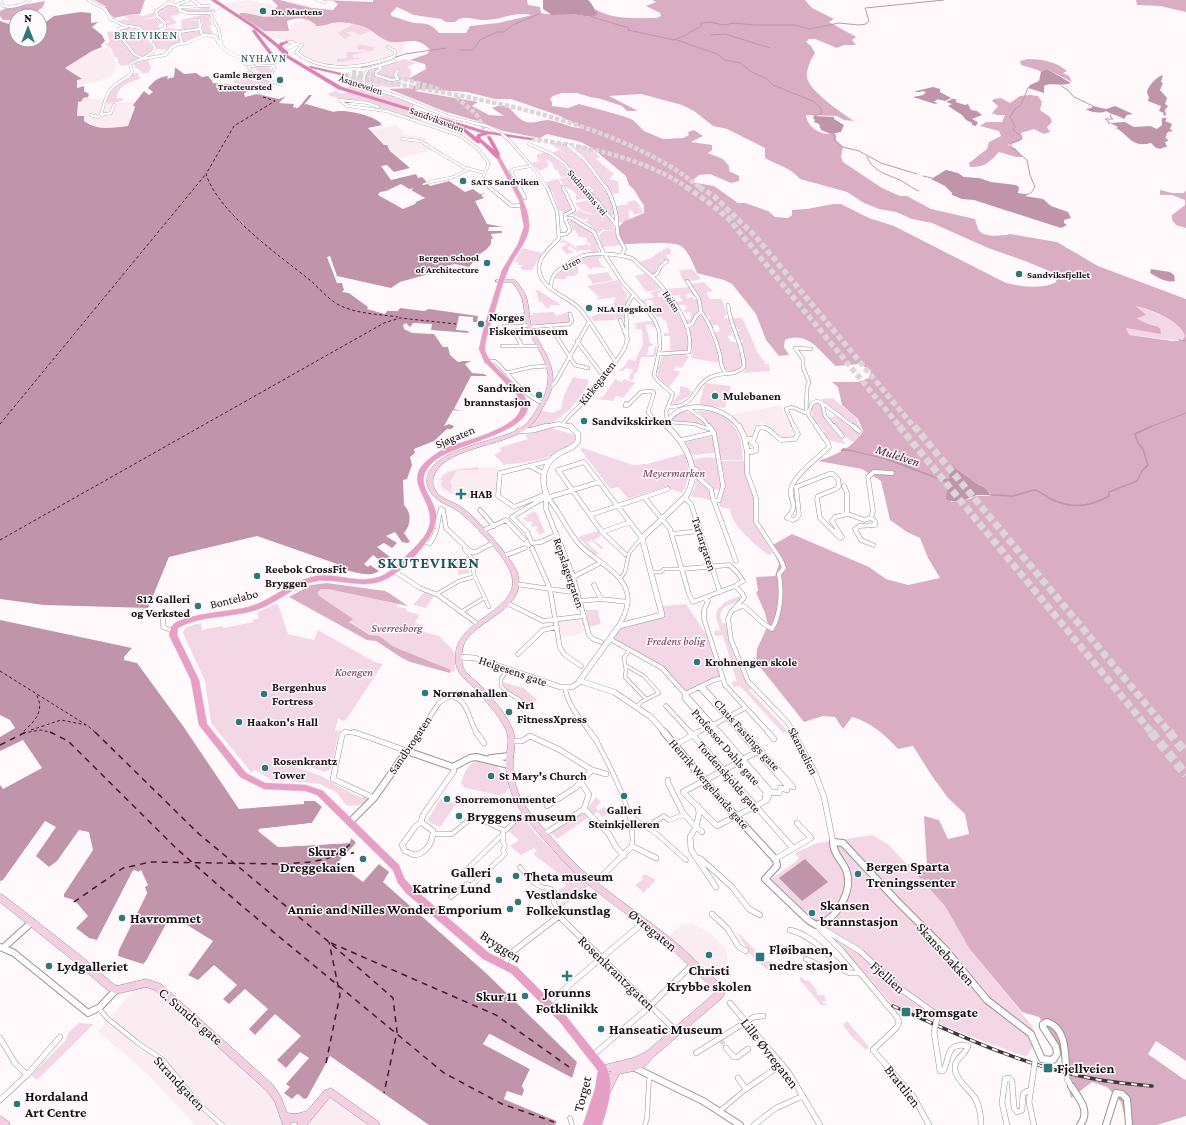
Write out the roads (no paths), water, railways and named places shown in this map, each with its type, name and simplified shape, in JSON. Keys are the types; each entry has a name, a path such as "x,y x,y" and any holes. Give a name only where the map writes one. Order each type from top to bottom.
{"highway":[{"name":"Åsaneveien","path":"208,0 254,31 278,54 303,71 320,76 332,84 346,90 451,120 492,134 530,142"},
{"name":"Åsaneveien","path":"213,0 248,23 271,41 278,54 322,70 346,75"},
{"path":"254,31 278,54 281,44 287,42"},
{"path":"271,41 287,42"},
{"path":"305,64 327,70 351,72"},
{"path":"451,120 464,129 501,163"},
{"path":"498,156 479,140 478,136 488,134 530,142"},
{"path":"489,137 498,156"}],"main road":[{"path":"488,361 482,346 501,280 521,244 527,227 524,202 498,156"},
{"path":"501,280 514,282 525,297 529,326 549,366 551,387 543,404 528,425 519,431 452,456 437,466 431,475 430,484 437,496 460,509 482,531 504,556 514,573 516,584 507,603 463,639 459,657 460,669 504,720 512,734 510,761"},
{"name":"Sjøgaten","path":"376,580 390,574 422,542 431,530 433,518 431,507 421,487 422,471 430,461 445,451 506,428 518,420 523,412 525,402 520,393 488,361"},
{"name":"Bontelabo","path":"173,631 178,625 184,622 261,606 311,580 325,578 359,582 376,580"},
{"name":"Bryggen","path":"173,631 174,637 195,680 203,725 243,775 264,786 306,788 320,793 391,862 396,868 401,880 409,890 486,956 514,970 548,1003 592,1056"},
{"name":"Øvregaten","path":"510,761 512,780 521,806 571,864 594,884 644,922 693,964 717,987 720,995 676,1031"},
{"path":"0,897 109,986 116,990"},
{"name":"C. Sundts gate","path":"116,990 146,984 158,987 266,1084 278,1100 286,1121"},
{"path":"603,1070 634,1062 649,1055 676,1031"},
{"path":"607,1091 616,1072 644,1064 648,1060 649,1055"},
{"name":"Torget","path":"592,1056 603,1070 607,1091 597,1125"},
{"name":"Torget","path":"588,1125 600,1089 603,1070"},
{"path":"301,1125 327,1094 331,1092 376,1125"},
{"path":"286,1121 309,1115"}],"street":[{"path":"0,0 3,6 8,8 18,6 30,0"},
{"path":"88,0 104,9 111,20 128,26 140,28 155,50 130,64 132,71 130,75 116,84 107,93 101,115"},
{"path":"146,36 161,31 165,27 165,23 157,16 156,12 173,0"},
{"path":"176,5 189,0"},
{"path":"192,0 200,5"},
{"path":"317,0 325,2"},
{"path":"167,3 176,5 179,7 179,10 184,13 210,13 212,18 217,22 222,36 221,42 218,43"},
{"path":"179,7 209,6"},
{"path":"199,20 201,33 204,35"},
{"path":"128,26 119,29 118,33 134,54 141,59 158,58 165,55 172,47 204,35 214,35 218,43 234,55 269,60 295,44"},
{"path":"182,43 179,32 200,29"},
{"path":"287,42 302,45 296,51 297,54 318,63 354,67 386,60 392,57 396,53 388,47"},
{"path":"395,61 370,68 365,72 363,80 364,86 397,96 449,117 487,126 502,134 509,140 543,181 552,197 557,214 559,235 558,240 543,257 540,266 541,278 551,289 573,303 589,322 615,361"},
{"path":"266,78 273,72 275,66 246,66 258,76 281,85"},
{"path":"379,66 381,69 376,72 376,75 391,80 398,79 395,74 398,70"},
{"name":"Sandviksveien","path":"380,109 348,106 339,100 368,103 380,109 461,136 470,142 487,159 488,166 484,173 484,182 511,205 524,202"},
{"path":"91,115 97,117 111,113 114,106"},
{"path":"402,139 420,141 469,169 484,173"},
{"name":"Sudmanns vei","path":"530,142 552,154 564,163 582,186 598,202 617,226 618,236 625,249 621,256"},
{"path":"568,146 585,160 600,179 615,206 617,226"},
{"path":"524,202 510,171 530,166"},
{"path":"430,182 454,177 469,169"},
{"path":"559,235 566,234 570,230 565,219 566,214 574,210 564,186"},
{"path":"566,218 571,218 588,227 597,239 623,283 633,296 646,308 655,321 660,339 659,354 654,369 654,375 658,381 673,394 666,415 667,422 682,440 692,468 693,484 685,498 662,518 629,553 625,572 620,579"},
{"name":"Heien","path":"605,254 632,258 636,264 653,276 673,302 687,326 690,340 689,352 659,354"},
{"name":"Uren","path":"551,289 553,276 561,268 586,255 605,254"},
{"path":"653,276 657,274 660,266 666,261"},
{"path":"687,281 700,301 702,308 701,312 696,316 692,324 687,326"},
{"path":"628,340 626,313 628,300 633,296"},
{"path":"668,407 675,407 687,402 695,396 706,380 726,372 741,371 745,365 742,351 729,316 728,305"},
{"path":"701,312 706,317 720,356 720,366 726,372"},
{"path":"522,347 514,327 570,324 572,319 570,314"},
{"path":"620,320 628,340"},
{"path":"551,387 556,381 589,322"},
{"path":"550,326 575,365 588,368"},
{"name":"Kirkegaten","path":"564,424 567,418 584,402 604,377 624,350 628,340"},
{"path":"577,341 604,377"},
{"path":"502,346 540,346"},
{"path":"807,414 807,393 809,380 803,367 803,359 795,348 811,349"},
{"path":"488,361 497,363 538,402 543,404"},
{"path":"506,373 549,366"},
{"path":"626,403 625,406 628,405 635,395 643,390 652,391 654,393 648,412 653,420 662,425 667,422 673,412 689,409 708,409 724,413 735,421 747,438 755,444 756,449 753,452 747,450"},
{"path":"807,414 812,403 819,401 859,431"},
{"path":"823,404 827,419 842,436"},
{"path":"747,438 755,438 758,428 761,426 766,427 775,437 780,440 790,441 795,439 798,434 786,409 792,407 807,414 828,443 829,447 795,480 791,490 794,504 793,511 787,518 791,520 795,519 799,514 799,503 795,491 796,487 831,474 837,475 839,486 836,489 818,496 820,518 840,538 842,536 833,524 832,519 835,517 847,514 864,520 871,518"},
{"path":"689,409 704,420 714,433 723,486 719,500 715,501"},
{"path":"667,422 687,422 699,425 709,430"},
{"path":"519,431 564,424 576,430 579,439 572,447 558,454 549,461 500,473 499,498 514,508 599,482"},
{"path":"682,440 712,434"},
{"path":"733,610 741,606 746,607 768,628 774,628 778,609 779,574 784,568 777,554 773,551 756,522 756,498 747,473 747,438"},
{"path":"549,461 543,473 542,482 547,497 557,507 578,542 600,563 620,579 625,588 628,602 626,612 619,626 580,681 572,687 566,688 566,694 596,740 617,784 632,829 634,841 632,847 624,856 594,884"},
{"path":"619,626 662,615 642,538 584,462 558,470 602,532 625,554"},
{"path":"530,466 543,473"},
{"path":"692,468 697,470 699,478 710,487 736,561"},
{"path":"871,518 873,511 868,486 869,474 874,472 892,473"},
{"path":"844,486 847,493 847,514"},
{"path":"590,515 668,489"},
{"path":"547,497 513,516 512,518 527,532 532,543 537,543 556,535"},
{"name":"Repslagergaten","path":"547,497 546,509 563,549 591,637 601,642"},
{"path":"644,497 669,526 682,569 693,602 706,598 742,582 730,565 682,569 664,569 661,572 652,572"},
{"name":"Tartargaten","path":"685,498 691,504 720,592"},
{"path":"422,542 430,543 440,524 440,510 442,509 446,528 471,552 476,552 493,543"},
{"path":"480,510 494,526"},
{"path":"871,518 875,521 875,524 859,526 856,529 862,542 873,545"},
{"path":"482,531 506,520 524,539"},
{"path":"602,532 630,522"},
{"path":"672,534 699,531"},
{"path":"504,556 525,548"},
{"path":"532,548 550,589 562,652 581,666"},
{"path":"464,549 472,558 474,575 489,607"},
{"path":"572,577 600,563"},
{"path":"397,573 420,588 437,594 479,625"},
{"path":"437,594 459,581 473,577"},
{"path":"516,584 578,593"},
{"path":"594,585 601,599"},
{"name":"Skanselien","path":"735,586 744,598 733,610 728,619 729,632 746,676 751,685 784,719 793,731 821,789 833,835 832,848 846,870 848,885 844,899 821,924 816,926"},
{"path":"461,612 484,598"},
{"path":"706,598 708,601 704,610 704,619 722,678 727,688 774,740"},
{"path":"580,601 601,599 628,602"},
{"path":"507,603 543,621 584,616"},
{"path":"144,611 160,614 163,617 163,627 173,631"},
{"path":"542,630 543,621"},
{"path":"518,654 542,630 557,627"},
{"name":"Professor Dahls gate","path":"610,639 660,666 685,694 685,699 771,792"},
{"path":"629,650 624,658 626,678 646,699"},
{"name":"Helgesens gate","path":"459,657 475,658 548,684 566,688"},
{"path":"625,665 633,667 641,673 659,693 646,699 637,707"},
{"path":"508,670 501,679 501,686 508,693 529,706"},
{"path":"685,694 714,680 722,678"},
{"name":"Henrik Wergelands gate","path":"580,681 610,690 650,716 735,816 776,861"},
{"name":"Claus Fastings gate","path":"700,687 792,785 792,788 786,784 756,752 728,717"},
{"name":"Sandbrogaten","path":"350,822 374,798 407,751 435,707 446,697 453,697 461,701 469,712 470,719 484,743"},
{"name":"Tordenskjolds gate","path":"666,706 792,847"},
{"path":"675,745 745,708"},
{"path":"374,798 333,779 342,735 345,732 353,732 453,767 470,758 510,761"},
{"path":"512,741 522,740 530,736 560,750 592,770 606,774"},
{"path":"756,752 683,792 717,826 769,798 769,793 779,793 781,788 787,790 786,784"},
{"path":"486,758 510,761"},
{"name":"Professor Dahls gate","path":"741,761 766,792 765,800"},
{"path":"434,834 430,844 420,854 413,855 402,848 403,844 415,827 421,822 423,815 451,776 454,771 453,767"},
{"path":"547,806 581,783 585,776 592,770"},
{"path":"668,780 668,783 689,823 702,832"},
{"path":"544,834 584,809 589,794 581,783"},
{"path":"698,806 699,814 696,827 690,837 692,850 716,887"},
{"path":"584,809 609,834 616,847 624,856"},
{"path":"626,810 637,821 649,829 686,860"},
{"path":"465,871 506,830 522,815 524,815"},
{"path":"649,829 654,822 664,816 669,820 684,815"},
{"path":"434,834 452,834 474,816 503,833 505,846 503,850 505,854 472,885 464,885 451,897"},
{"path":"421,822 423,825 430,828 434,834"},
{"path":"797,823 811,838 792,847 776,861 774,870 766,879 800,913 842,951 859,973"},
{"name":"Skansebakken","path":"833,842 838,842 849,848 896,900 944,948 987,1000 1031,1034 1036,1044 1038,1053"},
{"path":"632,847 651,854 656,858"},
{"path":"696,858 701,859 733,887 739,894 746,907 760,915"},
{"path":"504,965 511,953 559,913 554,903 554,891 551,888 541,888 528,878 520,867"},
{"name":"Rosenkrantzgaten","path":"559,913 601,958 676,1031"},
{"path":"712,914 728,929 738,946 742,950 746,951"},
{"path":"32,922 2,948 14,953 88,1013 101,1009 116,990"},
{"path":"548,1003 644,922"},
{"name":"Fjellien","path":"816,926 856,948 898,987 933,1012 937,1019 934,1032 940,1071 943,1072 946,1068 948,1055 951,1050 959,1045 964,1044 968,1046 966,1051 957,1058 955,1062 955,1071 978,1103 981,1110 981,1125"},
{"path":"790,930 797,931 810,939 844,970 859,973"},
{"path":"806,959 825,968 835,962"},
{"path":"592,1056 650,1006 693,964"},
{"name":"Brattlien","path":"859,973 897,1017 899,1022 897,1027 873,1050 917,1101 929,1125"},
{"name":"Lille Øvregaten","path":"730,1003 782,1064 798,1086 820,1125"},
{"name":"Strandgaten","path":"101,1009 108,1019 139,1041 162,1060 200,1105 222,1125"},
{"path":"696,1053 754,1017 763,1016"},
{"path":"1038,1053 1042,1059 1046,1061 1053,1060 1056,1057 1056,1046 1043,1027 1045,1022 1050,1022 1056,1027 1062,1038 1067,1078 1084,1106 1084,1119 1080,1125"},
{"path":"0,1100 27,1075 60,1037"},
{"path":"0,1038 15,1064 27,1075"},
{"path":"726,1048 734,1057 748,1049"},
{"path":"1034,1125 1029,1107 1035,1061 1038,1053"},
{"path":"720,1111 746,1089 782,1064"},
{"path":"634,1068 678,1088 720,1111 740,1125"},
{"path":"645,1125 647,1118 649,1080 651,1076"},
{"path":"738,1078 746,1089"},
{"path":"1007,1125 1002,1103 1005,1079 1009,1078 1012,1081 1014,1108 1017,1112 1022,1110 1023,1094 1027,1091 1031,1091"},
{"path":"1106,1125 1110,1117 1116,1093 1122,1094 1127,1099 1129,1125"},
{"path":"754,1125 776,1108 804,1096"},
{"name":"Torget","path":"570,1118 572,1125"}],"waterway":[{"path":"673,40 684,36 701,26 701,23 710,22 724,25 734,23 754,25 794,25 810,29 839,23 859,25 866,24 869,21 865,8 944,0"},
{"path":"477,45 480,40 497,32 504,32 513,25 539,14"},
{"path":"592,17 629,28 628,30 673,40"},
{"path":"711,35 725,34 770,48"},
{"path":"677,40 717,54 725,60 740,63 750,71 767,79 773,85 813,101 820,107 822,113 814,116"},
{"path":"460,50 473,50 476,46"},
{"path":"393,58 405,54 446,48"},
{"path":"361,68 378,63"},
{"path":"1061,86 1068,90 1074,97 1093,106"},
{"path":"1028,88 1021,105 1015,109 1010,117 1015,127 1013,130 1022,137 1022,139 1011,143 1011,147 1027,160 1030,175 1035,187 1031,193"},
{"path":"1110,123 1108,123 1109,122 1105,119 1113,119 1110,116 1111,115"},
{"path":"833,133 835,136 834,140 843,147 859,151 881,163 917,174"},
{"path":"867,157 870,163 879,171 900,180 919,191"},
{"path":"923,176 932,178"},
{"path":"1179,340 1186,341"},
{"path":"1150,427 1186,413"},
{"path":"991,495 1013,496 1034,490 1051,499 1066,504 1080,505 1095,503 1109,496 1109,492 1137,481 1142,471 1148,465 1143,449 1138,443 1135,434 1152,426"}],"tunnel":[{"path":"352,72 404,79 442,90"},
{"path":"345,75 511,106 552,117 592,130 631,146 668,165 701,188"},
{"path":"456,97 476,114 489,137"},
{"path":"531,139 571,145 612,154 652,168 688,188"},
{"path":"686,187 707,201 728,218 900,427"},
{"path":"699,187 715,197 756,237 914,427"},
{"path":"899,426 1152,733"},
{"path":"914,426 1170,733"},
{"path":"1151,732 1186,775"},
{"path":"1169,732 1186,753"},
{"path":"721,1040 726,1048"}],"railway":[{"path":"893,1006 987,1047 1035,1064 1093,1079 1152,1086"}],"place":[{"name":"Dr. Martens","path":"263,11"},
{"name":"Gamle Bergen Tracteursted","path":"280,80"},
{"name":"SATS Sandviken","path":"463,181"},
{"name":"Bergen School of Architecture","path":"487,263"},
{"name":"Sandviksfjellet","path":"1019,274"},
{"name":"NLA Høgskolen","path":"589,308"},
{"name":"Norges Fiskerimuseum","path":"481,324"},
{"name":"Sandviken brannstasjon","path":"539,395"},
{"name":"Mulebanen","path":"715,396"},
{"name":"Sandvikskirken","path":"584,421"},
{"name":"HAB","path":"461,494"},
{"name":"Reebok CrossFit Bryggen","path":"257,576"},
{"name":"S12 Galleri og Verksted","path":"198,606"},
{"name":"Krohnengen skole","path":"697,662"},
{"name":"Norrønahallen","path":"425,693"},
{"name":"Bergenhus Fortress","path":"264,694"},
{"name":"Nr1 FitnessXpress","path":"509,712"},
{"name":"Haakon's Hall","path":"239,722"},
{"name":"Rosenkrantz Tower","path":"265,768"},
{"name":"St Mary's Church","path":"491,776"},
{"name":"Galleri Steinkjelleren","path":"624,796"},
{"name":"Snorremonumentet","path":"447,799"},
{"name":"Bryggens museum","path":"459,816"},
{"name":"Skur 8 - Dreggekaien","path":"363,859"},
{"name":"Bergen Sparta Treningssenter","path":"858,874"},
{"name":"Theta museum","path":"516,876"},
{"name":"Galleri Katrine Lund","path":"499,880"},
{"name":"Vestlandske Folkekunstlag","path":"518,902"},
{"name":"Annie and Nilles Wonder Emporium","path":"510,909"},
{"name":"Skansen brannstasjon","path":"812,913"},
{"name":"Havrommet","path":"122,918"},
{"name":"Christi Krybbe skolen","path":"709,955"},
{"name":"Fløibanen, nedre stasjon","path":"760,957"},
{"name":"Lydgalleriet","path":"49,966"},
{"name":"Jorunns Fotklinikk","path":"567,976"},
{"name":"Skur 11","path":"525,996"},
{"name":"Promsgate","path":"906,1012"},
{"name":"Hanseatic Museum","path":"601,1029"},
{"name":"Fjellveien","path":"1048,1068"},
{"name":"Hordaland Art Centre","path":"17,1104"}],"district":[{"name":"BREIVIKEN","path":"146,35"},
{"name":"NYHAVN","path":"264,58"},
{"name":"SKUTEVIKEN","path":"429,562"}],"water label":[{"name":"Mulelven","path":"898,455"}],"park label":[{"name":"Meyermarken","path":"674,473"},
{"name":"Sverresborg","path":"397,628"},
{"name":"Fredens bolig","path":"676,641"},
{"name":"Koengen","path":"354,672"}]}
